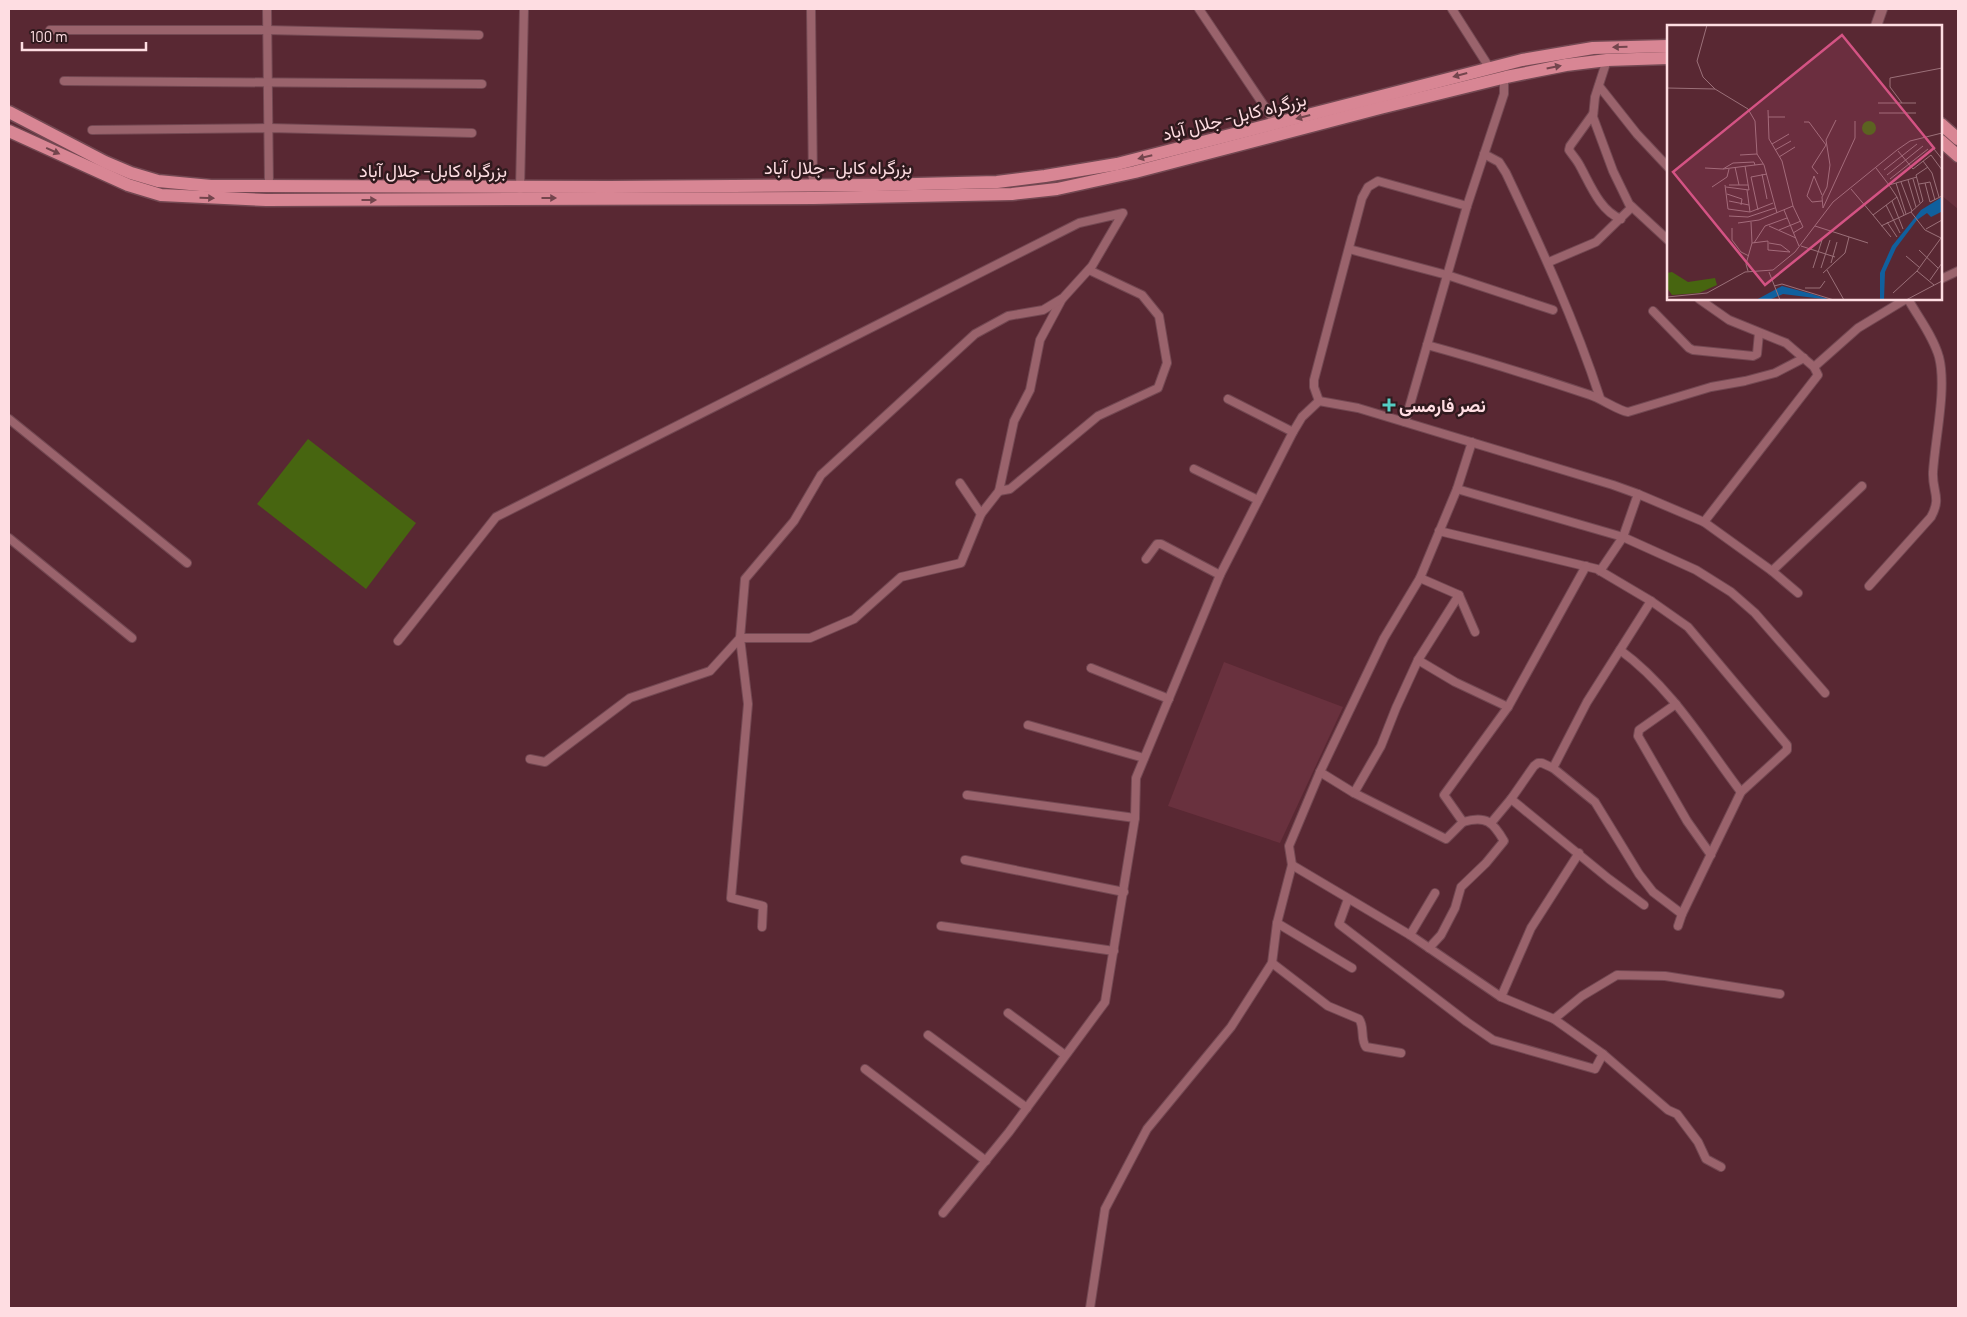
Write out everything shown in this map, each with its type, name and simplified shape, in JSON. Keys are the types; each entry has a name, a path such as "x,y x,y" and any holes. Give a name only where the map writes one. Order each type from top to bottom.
{"highway":[{"name":"بزرگراه کابل- جلال آباد","path":"9,112 104,162 131,174 179,184 269,188 814,198 1012,194 1057,188 1135,172 1489,67 1593,48 1667,46"},
{"name":"بزرگراه کابل- جلال آباد","path":"9,131 128,185 161,195 266,200 813,184 876,185 988,182 1045,176 1117,164 1566,65 1607,60 1667,58"},
{"path":"1942,125 1958,139"},
{"path":"1942,142 1958,156"}],"street":[{"path":"267,9 267,81 270,128 269,188"},
{"path":"521,192 524,9"},
{"path":"811,9 813,184"},
{"path":"1199,9 1279,129"},
{"path":"1452,9 1489,67"},
{"path":"1876,25 1882,9"},
{"path":"50,30 267,30 479,35"},
{"path":"1607,60 1593,108 1593,114 1628,204 1667,239"},
{"path":"1404,422 1466,206 1504,94 1504,81 1506,77"},
{"path":"64,81 482,84"},
{"path":"1599,86 1667,166"},
{"path":"1593,114 1569,150 1595,193 1614,215 1621,219"},
{"path":"92,130 270,128 472,133"},
{"path":"1484,154 1499,162 1506,173 1549,262 1588,360 1600,398"},
{"path":"1319,402 1314,387 1314,380 1362,198 1368,187 1374,182 1384,182 1466,206"},
{"path":"1549,262 1596,242 1632,207"},
{"path":"398,641 496,517 1079,223 1123,213 1089,270 1063,298 1040,340 1030,390 1014,421 999,491 982,514 961,563 901,577 854,619 810,638 740,638 710,671 630,698 545,762 530,759"},
{"path":"1349,249 1447,275 1553,310"},
{"path":"999,491 1010,489 1098,416 1158,388 1167,363 1159,316 1142,294 1089,270"},
{"path":"1942,279 1958,271"},
{"path":"762,927 763,906 732,898 748,704 740,638 744,579 794,521 821,475 975,334 1008,316 1043,310 1063,298"},
{"path":"1700,300 1729,320 1786,343 1814,367 1818,375 1704,522"},
{"path":"1814,367 1858,328 1905,300"},
{"path":"1869,586 1931,517 1937,505 1933,475 1941,369 1936,347 1908,300"},
{"path":"1653,311 1693,350 1753,356 1757,354 1759,333"},
{"path":"1427,345 1600,398 1624,412 1711,387 1775,373 1804,358"},
{"path":"1228,399 1293,432"},
{"path":"1319,402 1358,408 1638,494 1704,522 1772,571 1798,593"},
{"path":"943,1213 986,1161 1105,1002 1124,892 1134,818 1136,778 1220,574 1293,432 1302,417 1319,402"},
{"path":"9,419 188,564"},
{"path":"1090,1308 1105,1209 1147,1129 1231,1026 1272,963 1277,923 1292,865 1289,846 1320,772 1384,638 1420,578 1457,488 1472,442"},
{"path":"1194,468 1258,500"},
{"path":"960,483 982,514"},
{"path":"1772,571 1862,486"},
{"path":"1457,488 1623,537 1696,570 1731,592 1755,613 1825,692"},
{"path":"1600,571 1623,537 1638,494"},
{"path":"1439,531 1586,566 1600,571 1651,601 1688,627 1787,745 1787,750 1741,792 1678,926"},
{"path":"9,538 132,638"},
{"path":"1146,559 1157,544 1161,544 1220,574"},
{"path":"1463,822 1444,795 1508,706 1586,566"},
{"path":"1420,578 1459,596 1475,632"},
{"path":"1354,793 1381,746 1418,660 1459,596"},
{"path":"1553,768 1587,702 1651,601"},
{"path":"1620,650 1631,658 1676,704 1741,792"},
{"path":"1418,660 1455,682 1508,706"},
{"path":"1091,668 1169,699"},
{"path":"1676,704 1639,730 1638,736 1687,821 1711,855"},
{"path":"1028,725 1144,758"},
{"path":"1491,823 1538,763 1542,762 1553,768 1596,802 1639,874 1652,892 1682,914"},
{"path":"1320,772 1354,793 1446,838 1463,822 1483,819 1491,823 1504,841 1461,887 1455,908 1441,935 1429,948"},
{"path":"967,795 1134,818"},
{"path":"1511,799 1644,905"},
{"path":"1501,997 1531,928 1578,853"},
{"path":"965,860 1124,892"},
{"path":"1292,865 1410,935 1501,997 1554,1019 1603,1054 1668,1110 1677,1114 1698,1142 1706,1160 1721,1167"},
{"path":"1410,935 1435,893"},
{"path":"1348,899 1339,924 1493,1040 1595,1069 1603,1054"},
{"path":"1277,923 1352,968"},
{"path":"941,926 1114,951"},
{"path":"1272,963 1328,1006 1359,1019 1364,1046 1401,1053"},
{"path":"1554,1019 1582,996 1616,975 1665,976 1780,994"},
{"path":"1008,1013 1065,1056"},
{"path":"928,1036 1026,1108"},
{"path":"865,1069 986,1161"}],"shaded area":[{"path":"1942,150 1958,164 1958,209 1942,196"},
{"path":"1224,662 1343,707 1280,843 1168,806"}],"green space":[{"path":"308,439 416,523 366,589 257,504"}],"place":[{"name":"نصر فارمسی","path":"1389,405"}]}
